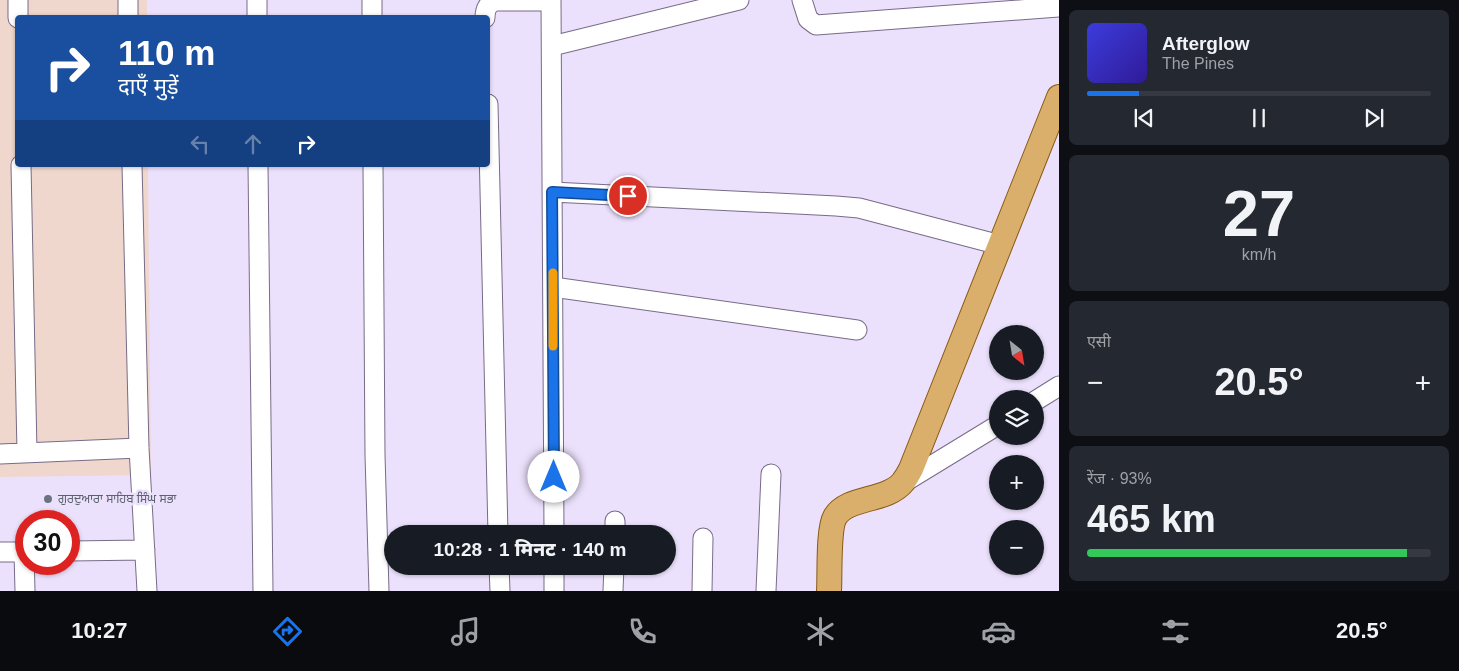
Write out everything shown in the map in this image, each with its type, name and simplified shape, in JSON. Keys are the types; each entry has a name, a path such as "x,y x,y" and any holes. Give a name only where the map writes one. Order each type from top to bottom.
{"main road":[{"path":"829,591 832,527 835,517 844,507 890,492 903,483 911,469 1059,96"}],"street":[{"path":"18,0 18,15"},
{"path":"128,0 128,15"},
{"path":"257,0 257,15"},
{"path":"372,0 372,15"},
{"path":"485,15 485,11 490,3 495,1 551,0 554,525"},
{"path":"552,46 739,0"},
{"path":"802,0 808,19 816,25 947,7 1059,6"},
{"path":"21,167 26,452"},
{"path":"132,167 139,448 147,591"},
{"path":"258,167 263,591"},
{"path":"373,167 375,455 380,591"},
{"path":"489,167 498,525"},
{"path":"552,192 859,208 1000,245"},
{"path":"553,287 857,330"},
{"path":"1044,395 1059,386"},
{"path":"903,483 989,430"},
{"path":"0,454 139,448"},
{"path":"766,591 771,474"},
{"path":"702,591 703,538"},
{"path":"80,551 145,550"},
{"path":"0,552 15,552"},
{"path":"26,575 26,591"},
{"path":"499,575 500,591"},
{"path":"554,575 554,591"},
{"path":"613,591 614,575"}],"shaded area":[{"path":"0,0 147,0 147,15 15,15 15,167 148,167 151,475 0,477"}],"slow traffic":[{"path":"553,273 553,346"}],"place":[{"name":"ਗੁਰਦੁਆਰਾ ਸਾਹਿਬ ਸਿੰਘ ਸਭਾ","path":"48,499"}],"route":[{"path":"554,477 552,192 628,196"}]}
